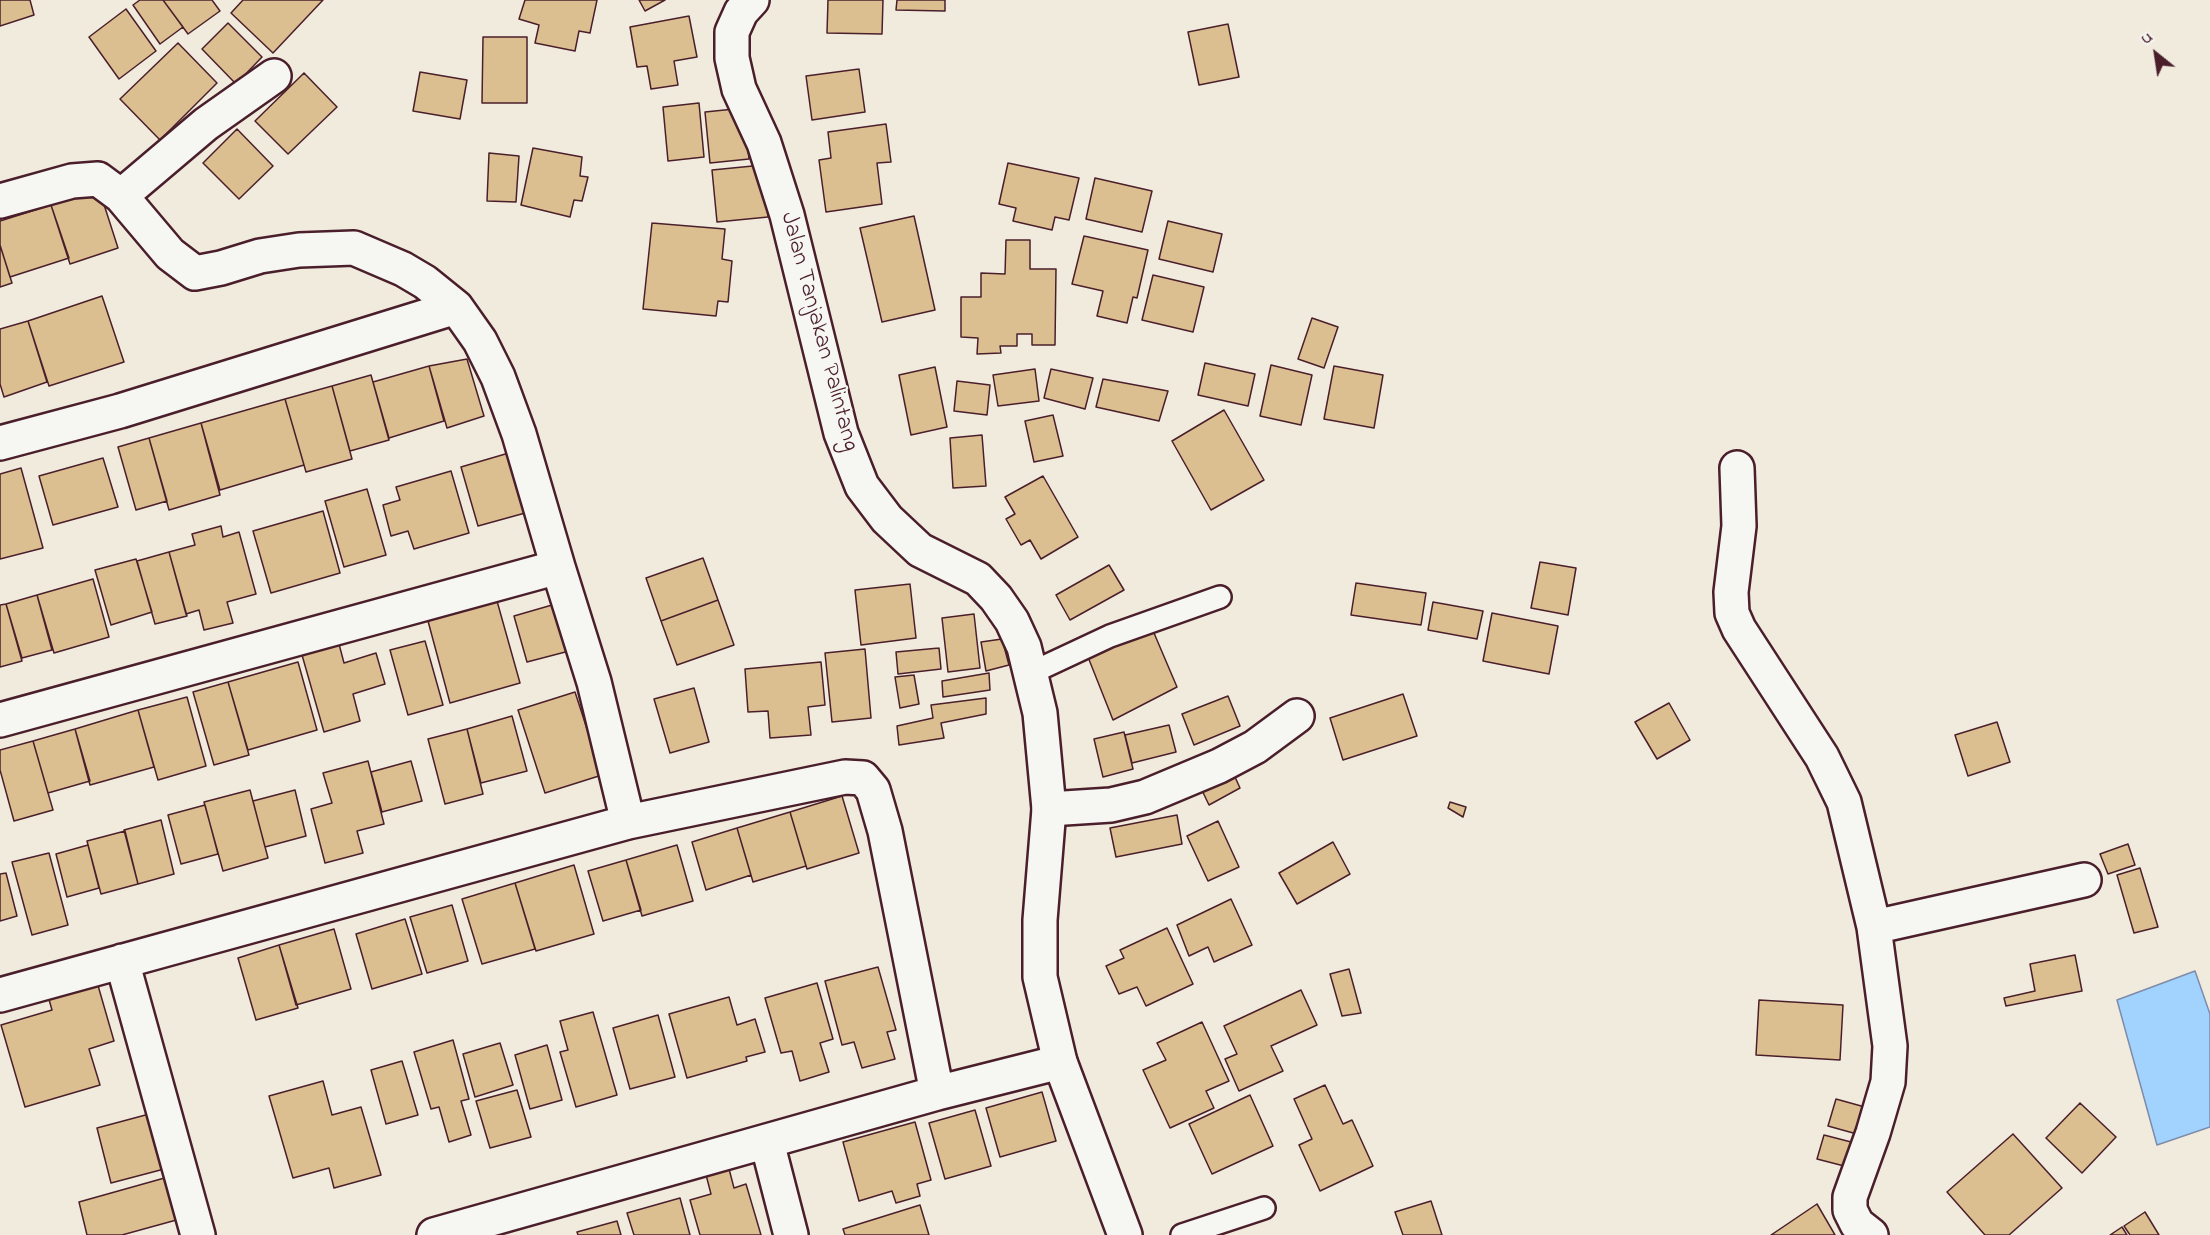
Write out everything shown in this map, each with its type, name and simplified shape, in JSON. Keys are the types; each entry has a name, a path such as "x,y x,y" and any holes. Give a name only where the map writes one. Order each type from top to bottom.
{"street":[{"name":"Jalan Tanjakan Palintang","path":"752,0 741,12 732,32 732,58 739,89 764,143 787,215 841,433 862,486 887,519 920,550 978,579 996,598 1024,647 1040,713 1049,809 1040,920 1040,977 1060,1062 1125,1235"},
{"path":"121,196 206,124 274,76"},
{"path":"0,201 72,181 98,179 121,196 170,254 195,273 260,256 299,250 354,248 403,269 425,282 456,307 480,341 498,377 519,434 594,682 628,822"},
{"path":"0,443 120,411 456,307"},
{"path":"1737,468 1739,526 1731,592 1732,613 1739,629 1822,757 1844,802 1874,927 1890,1046 1888,1082 1874,1133 1850,1197 1850,1210 1857,1224 1871,1235"},
{"path":"0,720 558,567"},
{"path":"1049,809 1111,805 1145,797 1219,766 1255,747 1297,716"},
{"path":"0,995 628,822 845,777 863,778 873,789 885,831 937,1093"},
{"path":"1874,927 2084,879"},
{"path":"122,961 198,1235"},
{"path":"434,1235 937,1093 1060,1062"},
{"path":"767,1142 791,1235"}],"lane":[{"path":"1031,673 1110,636 1220,597"},
{"path":"1182,1235 1264,1208"}],"water":[{"path":"2195,971 2210,1014 2210,1127 2157,1145 2117,1000"}],"building":[{"path":"0,0 30,0 34,15 0,26"},
{"path":"140,0 163,0 183,27 160,44 133,5"},
{"path":"163,0 212,0 220,11 188,34"},
{"path":"243,0 323,0 273,53 231,13"},
{"path":"525,0 597,0 590,33 579,31 575,51 535,43 539,25 519,19"},
{"path":"639,0 665,0 645,11"},
{"path":"828,0 883,0 882,34 827,33"},
{"path":"897,0 945,0 945,11 896,10"},
{"path":"126,9 156,51 119,79 89,37"},
{"path":"689,16 697,57 674,61 678,85 651,89 647,66 637,67 630,27"},
{"path":"228,23 262,57 236,84 202,49"},
{"path":"1228,24 1239,77 1199,85 1188,32"},
{"path":"483,37 527,37 527,103 482,103"},
{"path":"178,43 217,83 160,140 120,99"},
{"path":"859,69 865,112 812,120 806,76"},
{"path":"420,72 467,80 460,119 413,111"},
{"path":"304,73 337,107 288,154 255,121"},
{"path":"699,103 704,157 668,161 663,107"},
{"path":"744,108 749,159 710,163 705,112"},
{"path":"886,124 891,162 877,163 882,204 826,212 819,160 831,158 828,132"},
{"path":"237,129 273,166 239,199 203,163"},
{"path":"533,148 582,157 580,176 588,177 582,201 574,200 570,217 521,205"},
{"path":"489,153 519,156 516,202 487,201"},
{"path":"1008,163 1079,178 1069,220 1055,217 1052,230 1013,221 1016,208 999,204"},
{"path":"763,165 768,217 717,222 712,170"},
{"path":"1095,178 1152,191 1142,232 1086,219"},
{"path":"99,189 118,248 70,264 51,205"},
{"path":"51,205 69,258 10,277 0,245 0,221"},
{"path":"914,216 935,310 882,322 860,228"},
{"path":"1168,221 1222,234 1213,272 1159,259"},
{"path":"652,223 725,229 722,259 732,261 728,302 718,301 716,316 643,309"},
{"path":"1084,236 1148,250 1137,298 1133,297 1127,323 1097,316 1103,291 1072,284"},
{"path":"1006,240 1030,240 1030,269 1056,269 1055,345 1032,345 1032,334 1017,334 1017,346 1000,346 1001,353 977,354 978,338 961,337 961,297 981,297 981,273 1005,274"},
{"path":"0,245 12,283 0,287"},
{"path":"1153,275 1204,287 1193,332 1142,320"},
{"path":"102,296 124,362 49,386 28,321"},
{"path":"1312,318 1338,327 1324,368 1298,359"},
{"path":"28,321 47,382 4,397 0,384 0,329"},
{"path":"467,359 484,416 447,428 429,366"},
{"path":"1205,363 1255,374 1248,406 1198,395"},
{"path":"1271,365 1312,375 1301,425 1260,416"},
{"path":"429,366 444,421 389,438 373,382"},
{"path":"1334,366 1383,375 1374,428 1324,419"},
{"path":"935,367 947,427 911,435 899,375"},
{"path":"1035,369 1039,401 998,406 993,375"},
{"path":"1051,369 1093,378 1085,409 1044,398"},
{"path":"371,375 389,440 350,451 332,386"},
{"path":"1103,379 1168,391 1159,421 1096,407"},
{"path":"957,381 990,385 987,415 954,411"},
{"path":"332,386 352,459 306,472 285,399"},
{"path":"285,399 304,465 220,490 201,423"},
{"path":"1224,410 1264,480 1211,510 1172,441"},
{"path":"1053,415 1063,456 1034,462 1025,421"},
{"path":"201,423 220,495 169,510 149,438"},
{"path":"982,435 986,486 953,488 950,438"},
{"path":"149,438 167,501 136,510 118,447"},
{"path":"519,450 536,510 478,526 461,467"},
{"path":"103,458 118,507 53,525 39,476"},
{"path":"21,468 43,548 0,559 0,474"},
{"path":"451,471 469,533 414,549 408,531 391,536 383,505 400,500 396,487"},
{"path":"1043,476 1078,537 1041,559 1030,540 1021,545 1006,519 1015,514 1005,497"},
{"path":"367,489 386,555 344,567 325,501"},
{"path":"323,511 340,573 271,593 253,531"},
{"path":"221,526 223,537 239,532 256,594 227,602 233,623 204,630 199,610 186,614 169,552 195,545 192,534"},
{"path":"169,552 187,616 155,624 137,561"},
{"path":"703,558 718,600 661,621 646,578"},
{"path":"136,559 152,612 111,625 95,570"},
{"path":"1540,562 1576,568 1568,615 1531,608"},
{"path":"1109,565 1124,590 1070,620 1056,595"},
{"path":"93,579 109,637 54,653 37,595"},
{"path":"1356,583 1426,593 1421,625 1351,615"},
{"path":"910,584 916,638 861,645 855,590"},
{"path":"37,595 52,650 22,658 6,604"},
{"path":"718,600 734,645 677,665 661,621"},
{"path":"497,601 520,683 450,703 428,621"},
{"path":"1433,602 1483,611 1477,639 1428,630"},
{"path":"559,603 573,650 527,662 514,616"},
{"path":"6,604 22,661 0,667 0,605"},
{"path":"1492,613 1558,626 1549,674 1483,661"},
{"path":"974,614 980,668 948,672 942,618"},
{"path":"1151,626 1177,687 1113,720 1088,657"},
{"path":"1002,639 1009,665 986,671 981,642"},
{"path":"425,641 443,705 408,715 390,650"},
{"path":"339,644 344,663 376,653 385,684 353,694 360,721 324,732 302,655"},
{"path":"939,648 941,669 898,674 896,652"},
{"path":"865,649 871,718 832,722 825,653"},
{"path":"298,662 317,730 248,750 228,682"},
{"path":"821,662 825,705 808,707 811,735 770,738 768,711 748,712 745,669"},
{"path":"989,673 990,690 943,697 942,681"},
{"path":"914,675 919,704 900,708 895,677"},
{"path":"228,682 249,755 214,765 193,692"},
{"path":"694,688 709,742 670,753 654,699"},
{"path":"575,692 602,775 545,793 518,710"},
{"path":"1403,694 1417,736 1343,760 1330,718"},
{"path":"1228,696 1240,726 1194,745 1182,714"},
{"path":"187,697 206,766 158,780 138,710"},
{"path":"986,698 986,714 941,723 944,738 899,745 897,726 933,718 931,705"},
{"path":"1669,703 1690,740 1657,759 1635,722"},
{"path":"138,710 154,767 90,785 75,729"},
{"path":"512,716 527,771 481,783 467,729"},
{"path":"1997,722 2010,762 1968,776 1955,735"},
{"path":"1169,725 1176,752 1132,763 1125,735"},
{"path":"75,729 90,781 48,793 33,741"},
{"path":"467,729 483,794 445,804 428,739"},
{"path":"1124,732 1133,769 1103,777 1094,739"},
{"path":"33,741 53,810 14,821 0,770 0,750"},
{"path":"368,761 384,824 357,831 363,853 325,863 311,809 332,803 323,773"},
{"path":"411,761 422,801 382,812 371,772"},
{"path":"1230,766 1240,788 1209,805 1198,782"},
{"path":"250,790 268,858 223,871 204,802"},
{"path":"295,790 306,836 265,847 253,801"},
{"path":"842,796 859,853 807,869 790,812"},
{"path":"1450,802 1466,807 1463,817 1448,808"},
{"path":"205,805 218,854 181,864 168,815"},
{"path":"790,812 806,866 753,882 737,828"},
{"path":"1177,815 1182,844 1116,857 1110,828"},
{"path":"161,820 174,874 138,884 124,830"},
{"path":"1218,821 1239,867 1208,881 1187,836"},
{"path":"737,828 751,875 706,890 692,842"},
{"path":"125,831 138,884 101,894 87,841"},
{"path":"1333,842 1350,874 1297,904 1279,873"},
{"path":"2128,844 2135,865 2108,874 2100,854"},
{"path":"88,845 99,888 67,897 56,854"},
{"path":"677,845 693,901 642,916 626,860"},
{"path":"49,853 68,925 32,935 12,862"},
{"path":"626,860 641,910 603,921 588,871"},
{"path":"574,865 594,934 536,951 515,883"},
{"path":"2140,868 2158,927 2134,933 2117,875"},
{"path":"6,873 17,916 0,921 0,874"},
{"path":"515,883 535,949 482,964 462,899"},
{"path":"1231,899 1252,945 1214,962 1208,947 1189,956 1177,925"},
{"path":"452,905 468,961 427,973 410,917"},
{"path":"405,919 422,974 372,989 356,934"},
{"path":"1167,928 1193,984 1146,1006 1137,987 1119,994 1106,966 1124,958 1120,950"},
{"path":"334,929 351,989 296,1005 279,945"},
{"path":"279,945 298,1008 256,1020 238,958"},
{"path":"2075,955 2082,991 2006,1006 2004,998 2035,991 2030,964"},
{"path":"878,967 896,1030 887,1032 895,1059 862,1068 854,1042 842,1045 825,981"},
{"path":"1349,969 1361,1013 1342,1016 1330,974"},
{"path":"97,982 114,1041 89,1049 100,1085 25,1107 1,1025 52,1010 48,996"},
{"path":"817,983 833,1039 820,1043 829,1072 800,1081 792,1051 781,1053 765,998"},
{"path":"1301,990 1317,1025 1271,1046 1283,1071 1239,1091 1225,1059 1237,1054 1224,1026"},
{"path":"729,997 737,1025 755,1019 765,1052 746,1057 747,1061 687,1078 669,1014"},
{"path":"1759,1000 1843,1005 1840,1060 1756,1055"},
{"path":"593,1012 617,1095 576,1107 560,1052 568,1050 560,1021"},
{"path":"658,1015 675,1077 630,1089 613,1028"},
{"path":"1202,1022 1229,1081 1206,1091 1214,1108 1170,1128 1143,1070 1166,1060 1157,1043"},
{"path":"453,1040 469,1099 461,1101 471,1135 449,1142 439,1107 431,1109 414,1052"},
{"path":"500,1043 513,1085 475,1097 463,1054"},
{"path":"547,1045 562,1100 530,1109 515,1055"},
{"path":"402,1061 418,1115 386,1124 371,1070"},
{"path":"323,1081 332,1115 361,1107 381,1175 334,1188 329,1168 293,1178 269,1096"},
{"path":"1325,1085 1343,1124 1352,1120 1373,1166 1320,1191 1299,1145 1312,1139 1294,1099"},
{"path":"517,1090 531,1137 490,1148 476,1101"},
{"path":"1042,1092 1056,1141 1000,1157 986,1108"},
{"path":"1250,1095 1273,1146 1212,1174 1189,1124"},
{"path":"1836,1099 1872,1109 1864,1136 1828,1126"},
{"path":"2080,1103 2116,1137 2082,1173 2046,1138"},
{"path":"975,1110 991,1166 945,1179 929,1123"},
{"path":"153,1113 168,1168 111,1183 97,1128"},
{"path":"915,1122 931,1180 917,1184 920,1196 896,1203 892,1191 859,1201 843,1142"},
{"path":"2013,1134 2062,1188 2009,1235 1985,1235 1947,1192"},
{"path":"1824,1135 1855,1143 1848,1167 1817,1159"},
{"path":"728,1165 734,1188 746,1184 761,1235 700,1235 690,1200 711,1194 705,1171"},
{"path":"168,1177 180,1219 122,1235 87,1235 79,1202"},
{"path":"680,1198 690,1235 634,1235 627,1213"},
{"path":"1431,1201 1442,1235 1403,1235 1395,1212"},
{"path":"1817,1204 1835,1235 1771,1235"},
{"path":"920,1205 929,1235 845,1235 843,1229"},
{"path":"2145,1212 2159,1235 2130,1235 2124,1226"},
{"path":"617,1221 621,1235 578,1235 577,1232"},
{"path":"2122,1227 2127,1235 2110,1235"}]}
